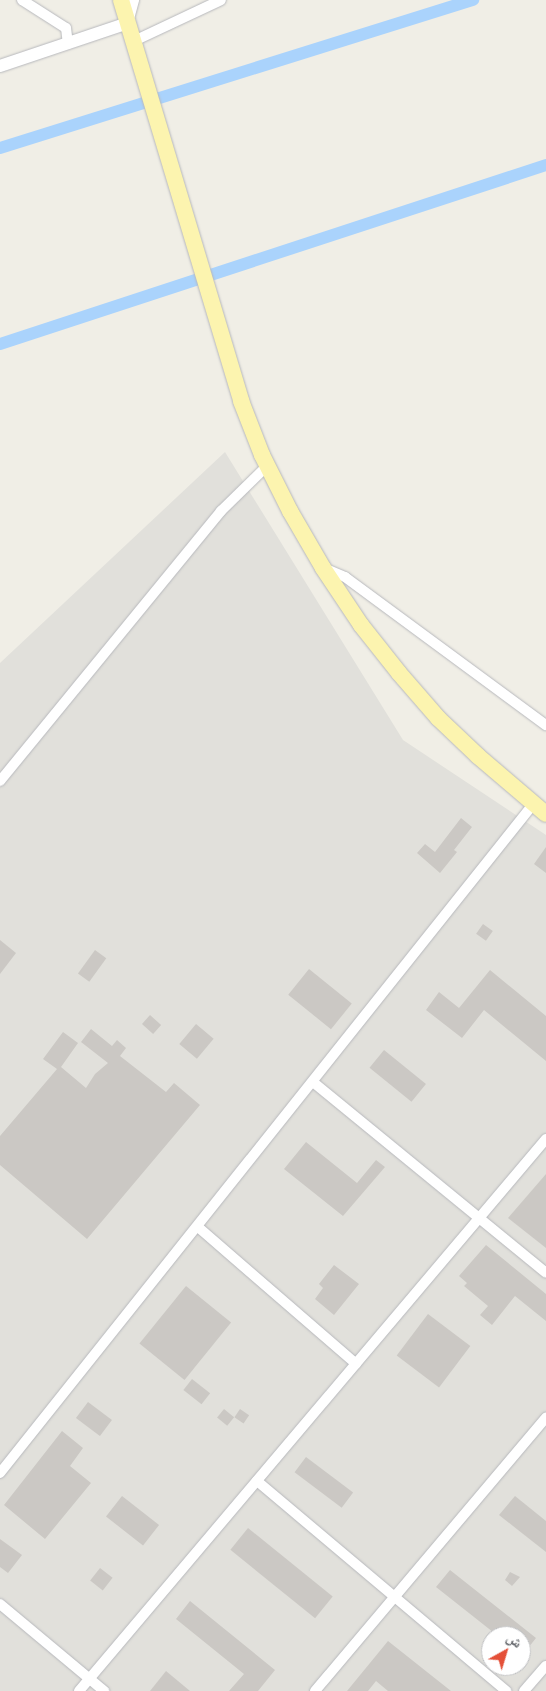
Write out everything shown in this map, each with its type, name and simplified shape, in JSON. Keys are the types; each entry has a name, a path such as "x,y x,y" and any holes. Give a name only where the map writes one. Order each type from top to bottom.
{"main road":[{"path":"121,0 241,401 267,466 290,511 323,568 361,625 438,718 520,793 540,808"}],"street":[{"path":"22,0 66,28 68,44"},
{"path":"0,66 128,22 134,0"},
{"path":"134,41 221,0"},
{"path":"0,781 221,511 267,466"},
{"path":"323,568 345,577 546,725"},
{"path":"0,1474 313,1082 540,808"},
{"path":"313,1082 546,1273"},
{"path":"79,1691 546,1139"},
{"path":"198,1227 356,1364"},
{"path":"315,1691 546,1418"},
{"path":"256,1481 506,1691"},
{"path":"0,1604 104,1691"},
{"path":"524,1691 546,1666"}],"shaded area":[{"path":"225,452 403,740 546,835 546,1691 0,1691 0,663"}],"building":[{"path":"461,818 472,827 454,850 457,852 440,873 417,853 425,844 435,852"},
{"path":"546,847 546,873 534,864"},
{"path":"483,924 493,931 486,941 476,934"},
{"path":"0,940 16,953 0,974"},
{"path":"95,950 106,958 89,982 78,973"},
{"path":"309,969 352,1004 331,1029 288,995"},
{"path":"490,970 546,1016 546,1061 484,1010 462,1038 426,1010 439,992 459,1008"},
{"path":"150,1015 161,1025 153,1034 142,1024"},
{"path":"196,1024 214,1039 197,1059 179,1044"},
{"path":"91,1029 112,1046 117,1040 126,1048 120,1056 166,1092 174,1083 200,1105 87,1239 0,1165 0,1136 57,1069 43,1059 63,1032 78,1043 61,1067 86,1088 95,1074 108,1063 81,1042"},
{"path":"384,1050 426,1084 411,1102 370,1068"},
{"path":"306,1142 357,1183 376,1160 385,1167 343,1216 284,1169"},
{"path":"546,1174 546,1248 508,1218"},
{"path":"486,1245 546,1294 546,1321 515,1296 492,1325 480,1315 488,1306 464,1286 467,1283 459,1276"},
{"path":"334,1265 359,1284 334,1315 315,1299 323,1288 319,1284"},
{"path":"186,1286 231,1323 185,1380 139,1344"},
{"path":"428,1314 470,1346 439,1387 397,1356"},
{"path":"192,1379 210,1393 202,1404 183,1390"},
{"path":"88,1402 112,1420 100,1436 76,1418"},
{"path":"224,1409 234,1417 227,1426 217,1418"},
{"path":"240,1409 249,1415 244,1423 234,1417"},
{"path":"62,1431 83,1448 70,1466 91,1483 45,1539 4,1505"},
{"path":"306,1457 353,1493 342,1508 295,1472"},
{"path":"122,1496 159,1525 143,1545 106,1516"},
{"path":"515,1496 546,1521 546,1552 499,1515"},
{"path":"248,1528 333,1597 315,1618 230,1550"},
{"path":"0,1539 22,1555 8,1573 0,1567"},
{"path":"100,1568 113,1578 103,1590 90,1581"},
{"path":"450,1570 521,1626 485,1626 436,1587"},
{"path":"510,1572 520,1577 512,1586 505,1580"},
{"path":"190,1601 275,1670 258,1691 229,1691 244,1674 176,1619"},
{"path":"531,1634 536,1638 531,1644"},
{"path":"388,1641 451,1691 388,1691 376,1681 368,1691 347,1691"},
{"path":"166,1671 190,1691 150,1691"}],"waterway":[{"path":"0,148 473,0"},
{"path":"0,344 546,165"}]}
